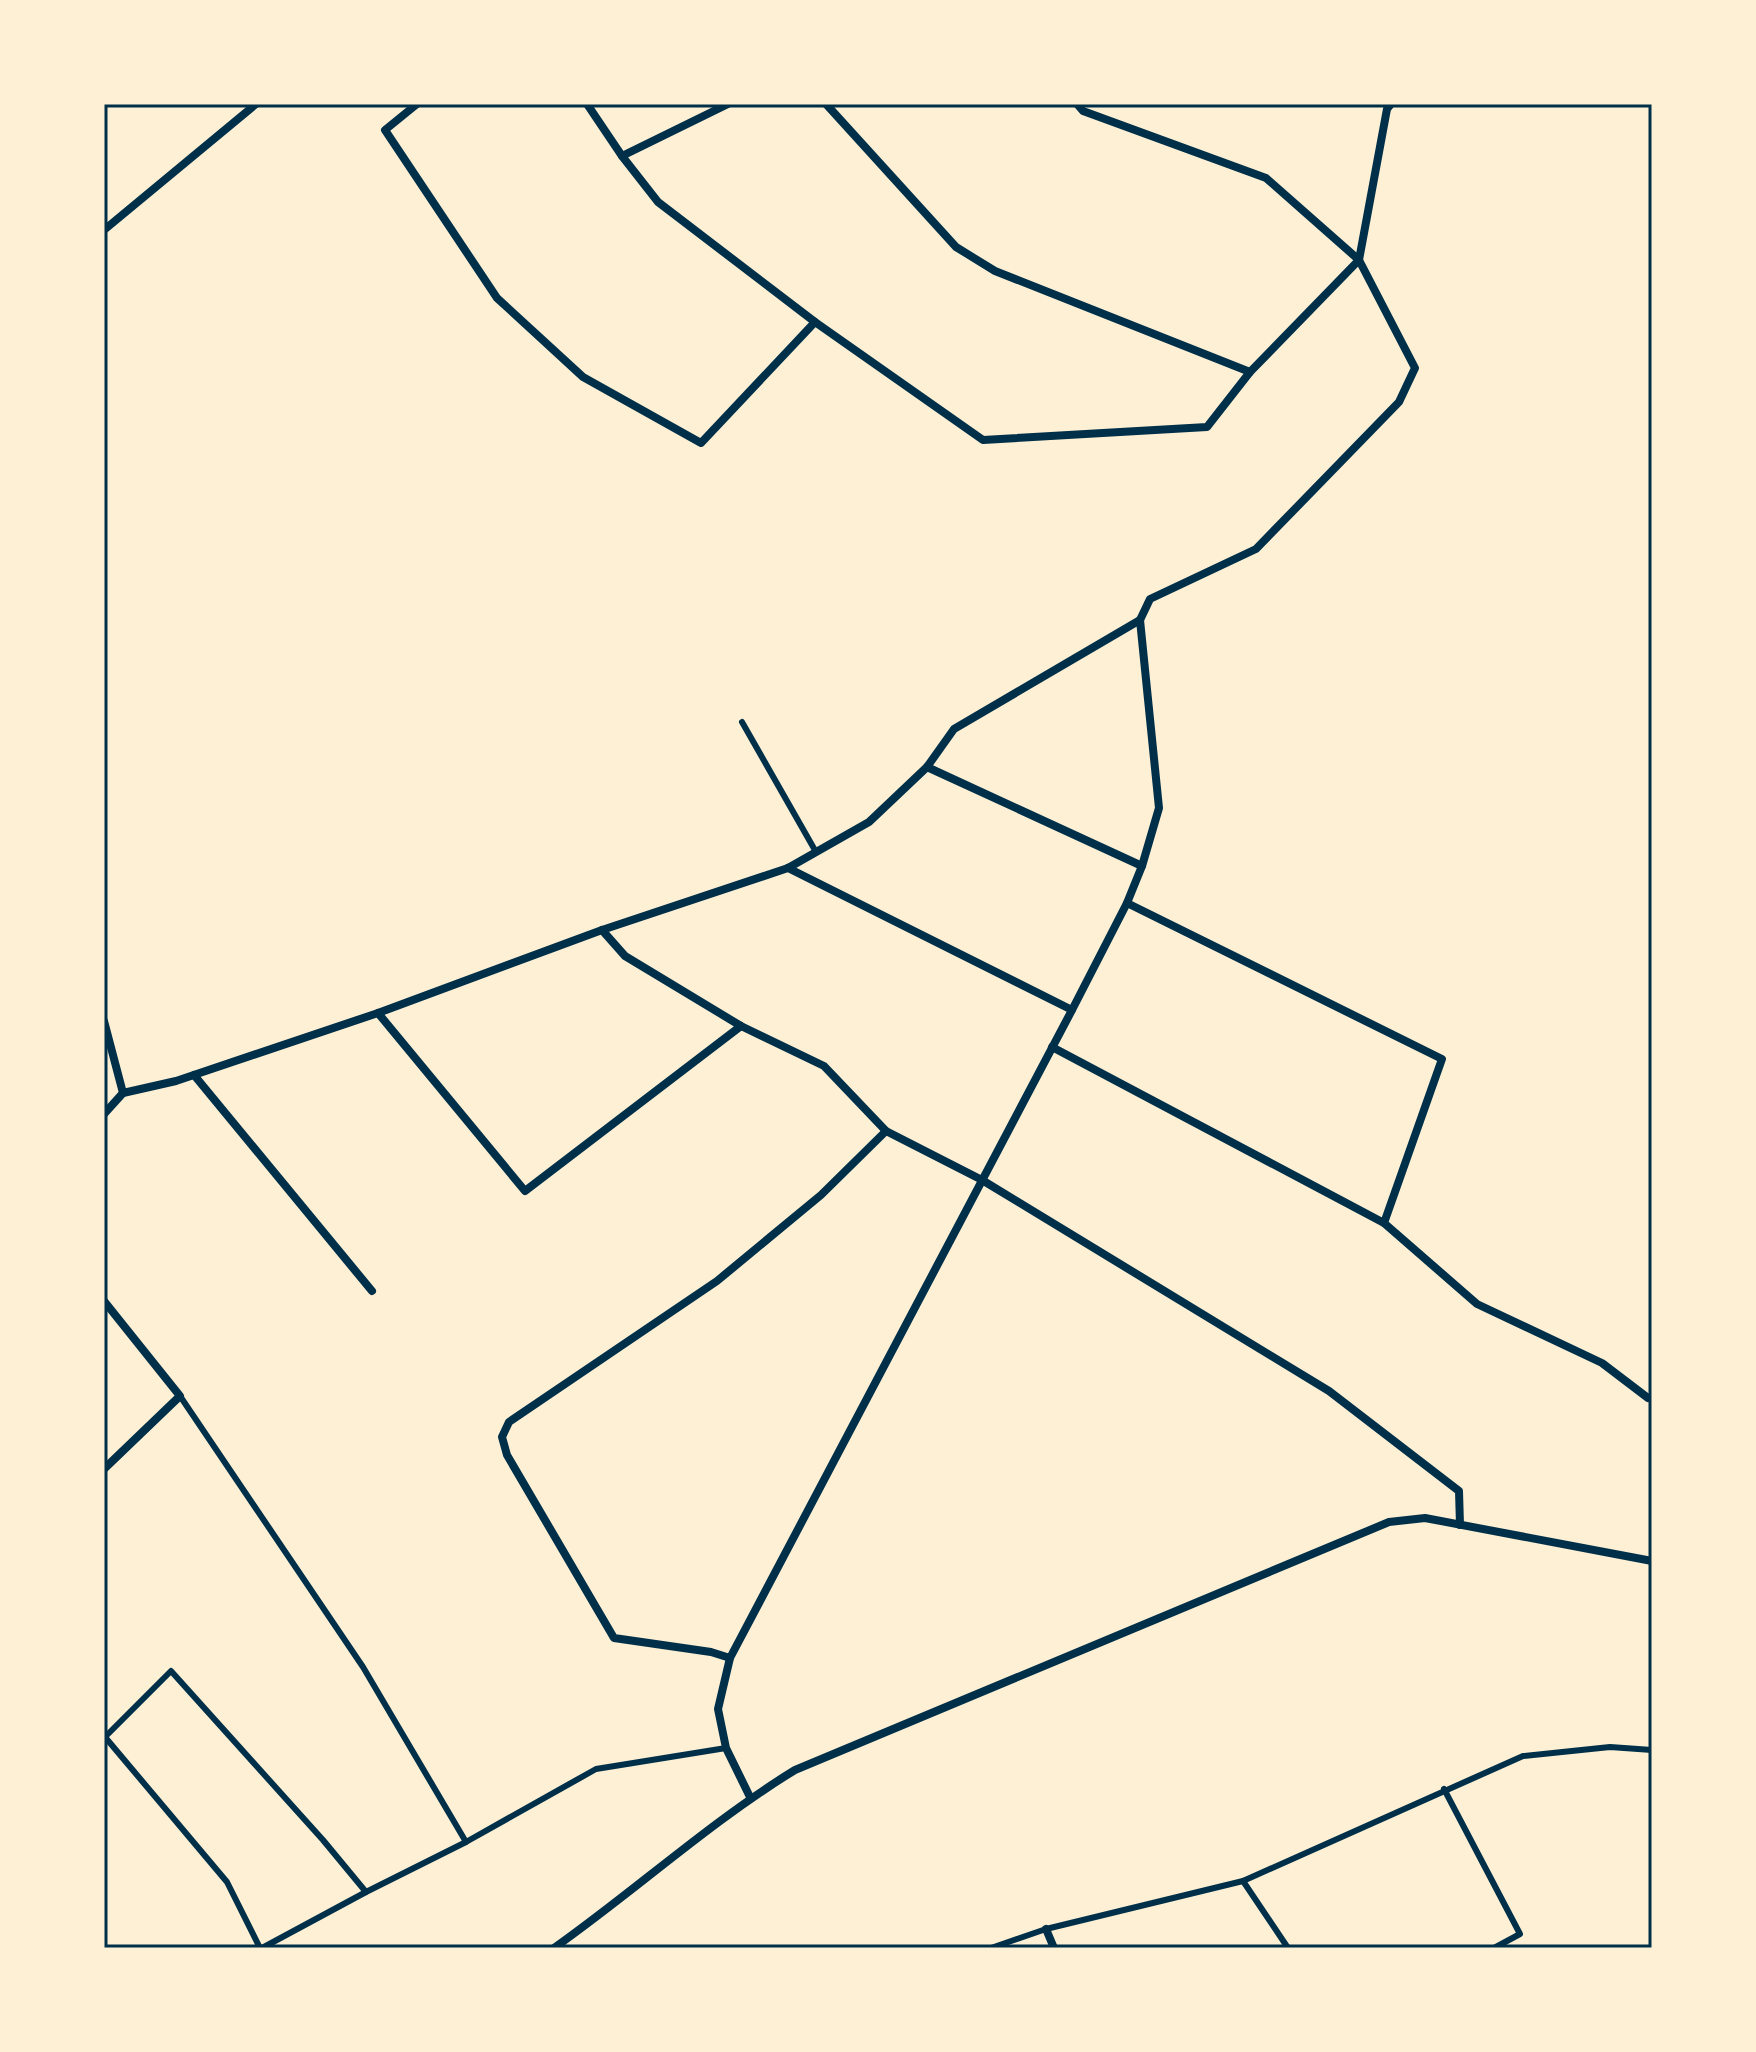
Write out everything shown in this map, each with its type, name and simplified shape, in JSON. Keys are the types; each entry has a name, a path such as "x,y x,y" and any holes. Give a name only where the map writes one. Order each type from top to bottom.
{"street":[{"path":"104,230 256,104"},
{"path":"417,104 385,130 497,298 583,377 701,443 815,322"},
{"path":"587,104 658,202 815,322 983,440 1207,427 1250,372 1359,260 1386,106"},
{"path":"622,156 728,104"},
{"path":"826,104 956,247 995,271 1250,372"},
{"path":"750,1797 726,1748 718,1709 730,1658 1072,1010 1127,903 1142,866 1159,808 1140,620 1150,599 1256,549 1399,402 1415,368 1359,260 1266,178 1083,111 1077,104"},
{"path":"104,1114 123,1093 194,1075 378,1013 602,930 788,868 869,822 927,767 954,729 1140,620"},
{"path":"927,767 1142,866"},
{"path":"788,868 1072,1010"},
{"path":"1127,903 1442,1059 1384,1223"},
{"path":"602,930 625,956 741,1026 824,1066 886,1131 982,1180 1329,1391 1459,1491 1460,1525"},
{"path":"378,1013 525,1191 741,1026"},
{"path":"104,1021 123,1093"},
{"path":"1052,1047 1384,1223 1477,1304 1602,1363 1648,1398"},
{"path":"194,1075 372,1291"},
{"path":"730,1658 711,1652 614,1638 507,1455 502,1437 509,1422 717,1281 821,1195 886,1131"},
{"path":"104,1301 180,1396 104,1469"},
{"path":"554,1948 607,1911 750,1797 795,1770 1389,1522 1425,1518 1652,1561"},
{"path":"1046,1929 1054,1948"}],"lane":[{"path":"742,722 816,852"},
{"path":"180,1396 363,1667 466,1842"},
{"path":"366,1892 171,1671 105,1737 227,1882 261,1948 466,1842 596,1769 726,1748"},
{"path":"991,1948 1046,1929 1243,1881 1523,1756 1610,1747 1652,1750"},
{"path":"1444,1789 1520,1934 1494,1948"},
{"path":"1243,1881 1288,1948"}]}
